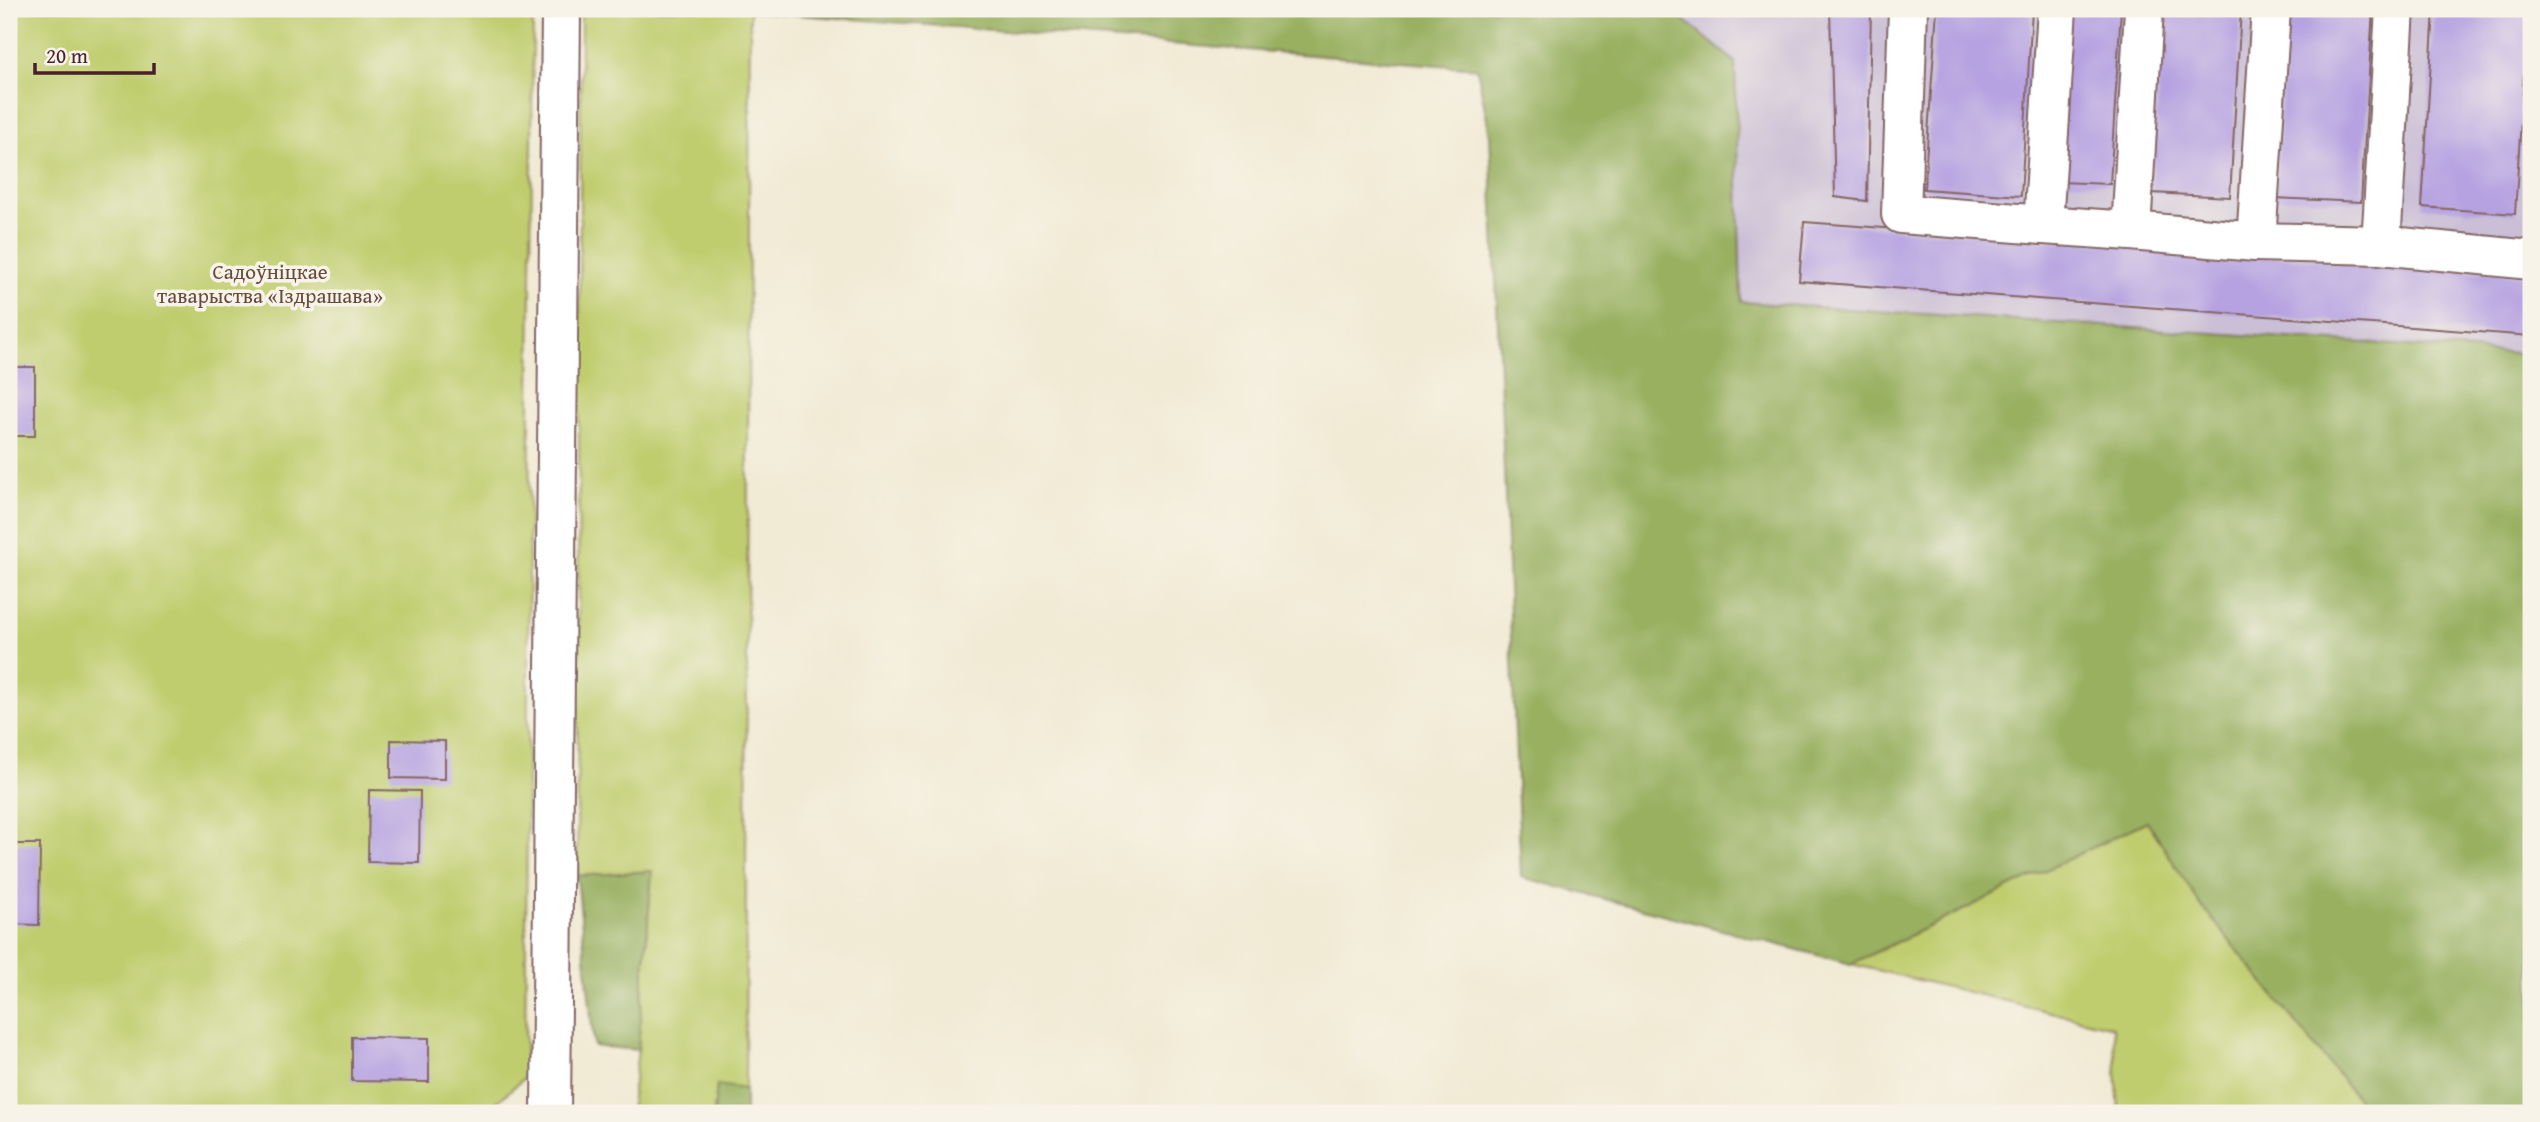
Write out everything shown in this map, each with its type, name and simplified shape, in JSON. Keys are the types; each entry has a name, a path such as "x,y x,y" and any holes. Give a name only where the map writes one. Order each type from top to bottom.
{"street":[{"path":"551,1113 561,9"},
{"path":"1908,9 1901,215 2256,242 2381,245 2531,260"},
{"path":"2043,225 2057,9"},
{"path":"2131,231 2144,9"},
{"path":"2256,242 2271,9"},
{"path":"2381,245 2395,9"}],"shaded area":[{"path":"1671,9 2531,9 2531,354 1740,302 1735,62"}],"green space":[{"name":"Садоўніцкае таварыства «Іздрашава»","path":"9,9 533,9 525,1077 485,1113 9,1113"},
{"path":"581,9 750,11 745,1089 717,1086 714,1113 630,1113 638,1050 652,871 577,876"},
{"path":"745,9 1671,9 1735,62 1741,302 2531,354 2531,1113 2369,1113 2200,904 2147,821 1851,964 1521,877 1490,135 1477,68"},
{"path":"2147,821 2200,904 2369,1113 2119,1113 2113,1027 1851,964"},
{"path":"652,871 638,1050 594,1046 577,876"},
{"path":"717,1085 745,1089 745,1113 714,1113"}],"building":[{"path":"1830,9 1871,9 1867,201 1835,197"},
{"path":"1937,9 2032,9 2021,196 1924,189"},
{"path":"2071,9 2121,9 2110,184 2060,182"},
{"path":"2163,9 2241,9 2230,197 2152,193"},
{"path":"2289,9 2373,9 2361,202 2275,198"},
{"path":"2434,9 2528,9 2515,214 2422,207"},
{"path":"1804,222 2531,276 2531,336 1799,281"},
{"path":"9,367 35,367 35,436 9,436"},
{"path":"391,740 445,741 445,779 391,778"},
{"path":"369,790 420,791 419,863 368,862"},
{"path":"9,844 40,844 39,925 9,924"},
{"path":"352,1037 429,1038 429,1082 352,1081"}]}
